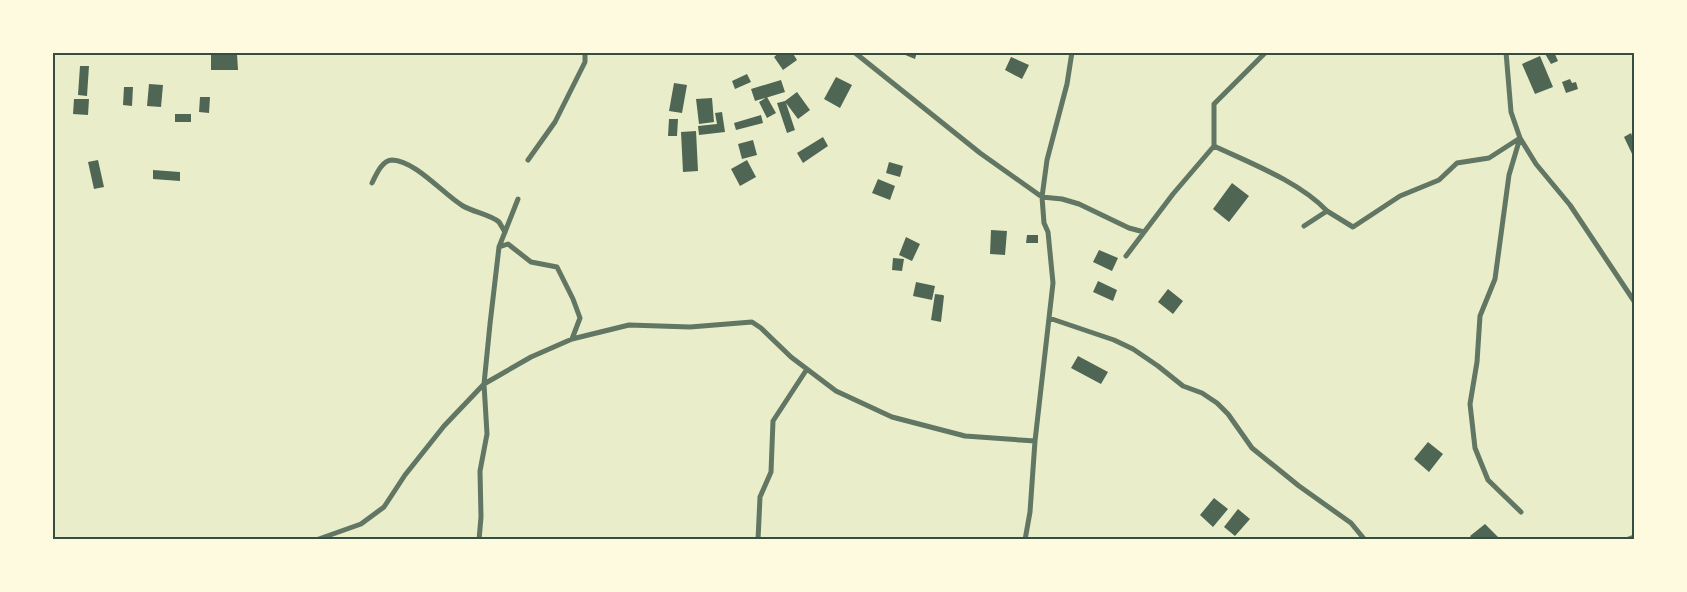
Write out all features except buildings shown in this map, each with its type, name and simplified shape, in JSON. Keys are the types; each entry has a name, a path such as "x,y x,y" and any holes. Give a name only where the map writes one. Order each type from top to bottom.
{"street":[{"path":"528,160 554,122 585,62 585,52"},
{"path":"854,52 980,153 1042,197 1062,199 1079,204 1129,228 1144,232"},
{"path":"1026,540 1053,283 1048,232 1044,224 1042,197 1047,160 1067,84 1072,52"},
{"path":"1126,256 1173,194 1214,146 1214,104 1266,52"},
{"path":"1506,52 1511,112 1520,138 1536,164 1570,205 1634,301"},
{"path":"1214,146 1296,186 1318,201 1327,211 1353,227 1400,196 1439,180 1457,163 1489,158 1520,138"},
{"path":"1520,138 1509,175 1495,279 1480,316 1477,362 1470,404 1475,448 1488,480 1521,512"},
{"path":"372,183 385,162 392,160 405,164 416,169 463,206 498,221 505,232"},
{"path":"479,540 481,517 480,471 487,434 484,384 499,247 518,199"},
{"path":"1304,226 1327,211"},
{"path":"499,247 508,244 531,262 556,267 573,299 580,318 572,339"},
{"path":"1049,318 1114,340 1133,349 1183,386 1202,393 1217,403 1228,414 1252,448 1299,486 1351,523 1365,540"},
{"path":"316,540 361,524 384,507 405,475 444,426 484,384 531,357 572,339 629,325 690,327 752,322 761,328 791,357 836,390 892,417 965,436 1035,441"},
{"path":"758,540 760,497 771,472 773,421 807,369"},
{"path":"1626,540 1634,537"}]}
